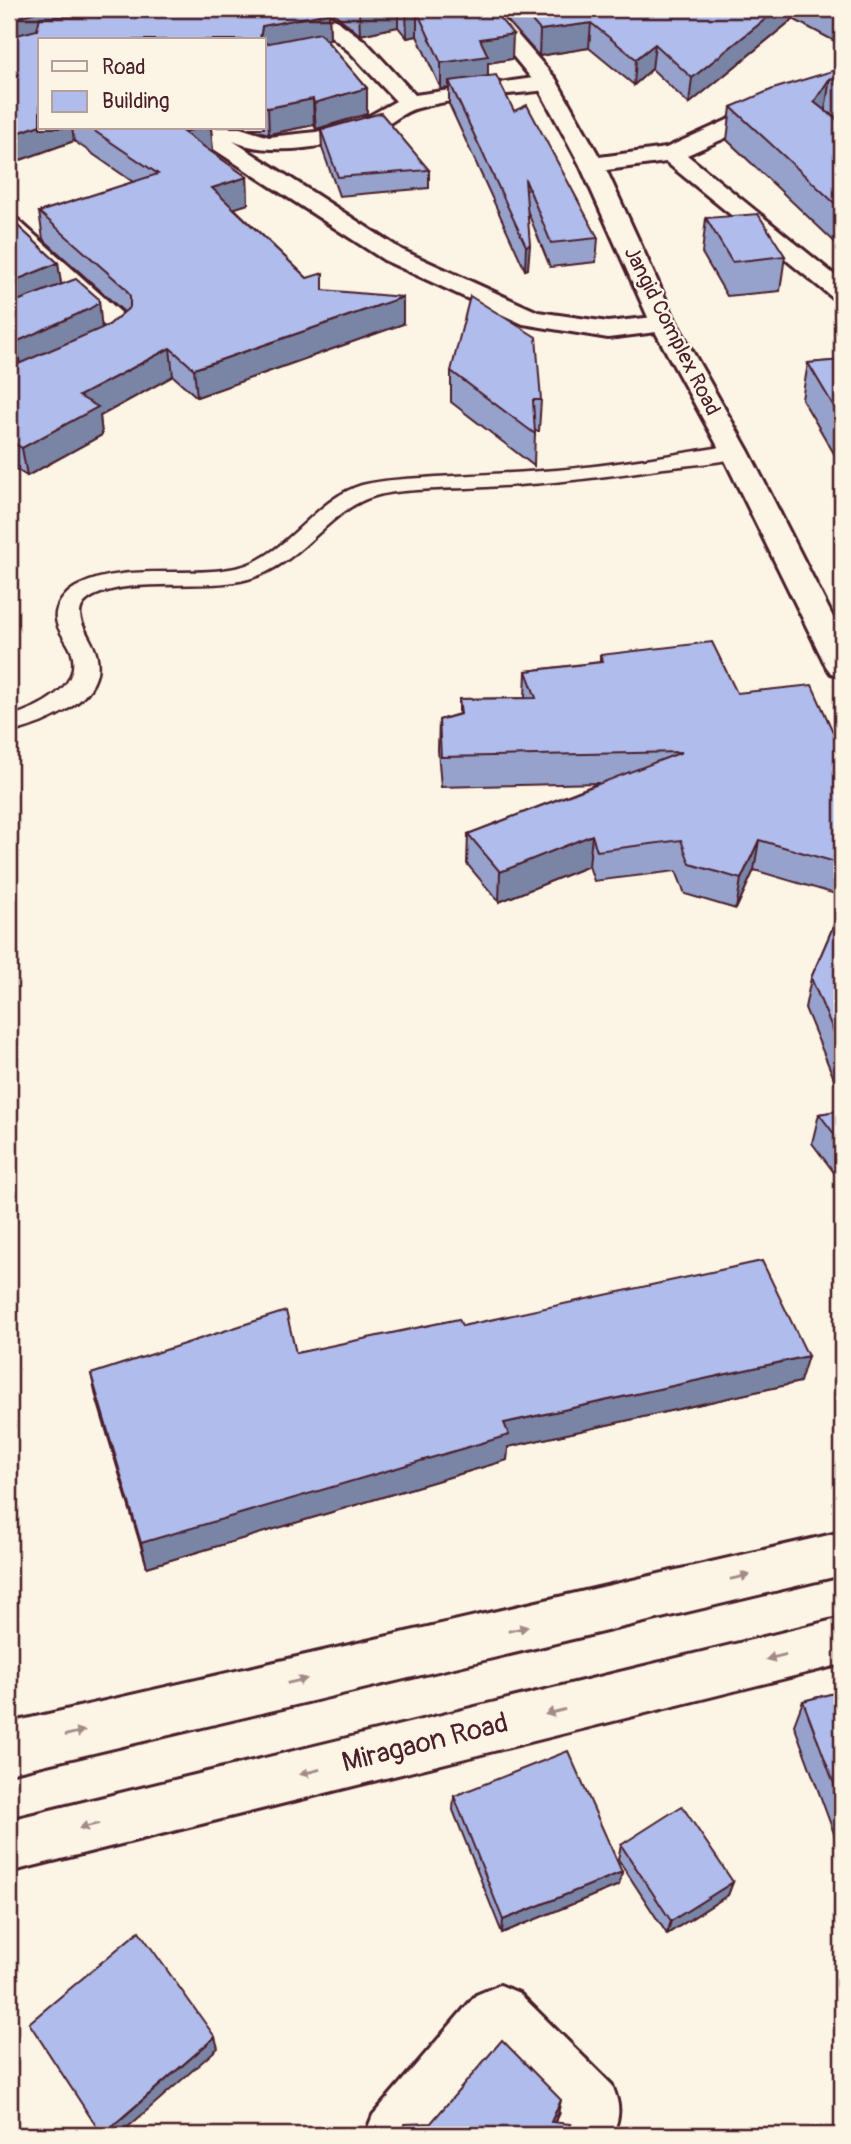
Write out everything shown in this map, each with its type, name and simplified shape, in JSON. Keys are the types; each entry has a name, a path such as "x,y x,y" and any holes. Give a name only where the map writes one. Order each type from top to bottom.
{"street":[{"name":"Jangid Complex Road","path":"484,9 547,83 592,164 664,324 735,452 842,666"},
{"path":"304,13 353,43 410,102"},
{"path":"327,48 353,43"},
{"path":"592,164 671,153 830,82 842,80"},
{"path":"227,130 256,142 270,144 316,139 368,126 410,102 547,83"},
{"path":"200,130 393,255 532,319 608,330 664,324"},
{"path":"671,153 842,293"},
{"path":"9,225 118,324 118,335 103,345 9,387"},
{"path":"59,303 84,293"},
{"path":"9,1748 842,1553"},
{"name":"Miragaon Road","path":"9,1846 842,1641"},
{"path":"393,2135 495,2014 500,2012 592,2105 592,2117 579,2135"}],"lane":[{"path":"9,725 42,715 65,699 81,680 86,658 66,621 70,605 82,592 104,584 215,577 263,568 285,555 342,503 365,491 561,476 735,452"}],"building":[{"path":"9,9 45,9 9,20"},
{"path":"119,9 198,9 216,13 262,9 323,9 329,13 262,26 260,38 38,38 38,126 9,136 9,37 37,30 40,17 74,17 90,12 99,17 124,17 127,14"},
{"path":"404,9 492,9 513,34 480,39 488,56 441,63 417,11 406,12"},
{"path":"521,9 778,9 692,78 655,44 636,59 591,23 540,30"},
{"path":"825,9 842,9 842,17"},
{"path":"320,33 367,88 314,103 313,99 266,108 266,44"},
{"path":"842,68 842,84 830,78 814,102 842,124 842,210 731,107 773,89"},
{"path":"496,75 514,111 527,105 598,238 551,243 525,179 530,245 526,246 449,81"},
{"path":"381,113 429,170 338,177 321,130"},
{"path":"93,130 192,130 183,132 247,177 212,188 307,278 323,273 323,290 403,297 194,369 170,348 79,396 98,407 22,448 9,440 9,368 109,325 130,307 130,296 125,288 39,212 158,174"},
{"path":"758,214 785,256 732,262 706,218"},
{"path":"9,218 58,263 9,283"},
{"path":"76,279 99,299 99,303 16,342 9,337 9,304"},
{"path":"470,296 536,337 541,400 533,400 535,434 451,371"},
{"path":"842,360 842,420 808,363"},
{"path":"712,642 737,693 812,685 842,752 842,864 759,840 741,879 690,864 681,840 597,851 592,835 500,872 468,834 682,752 441,757 439,720 461,714 459,699 536,698 526,671 603,662 600,655"},
{"path":"842,906 842,1051 811,978"},
{"path":"842,1110 842,1144 819,1114"},
{"path":"762,1261 808,1356 504,1423 509,1435 141,1543 91,1374 286,1311 296,1353 459,1319 462,1326"},
{"path":"842,1691 842,1805 803,1701"},
{"path":"568,1751 622,1872 503,1920 454,1796"},
{"path":"682,1806 733,1882 671,1921 621,1845"},
{"path":"139,1931 215,2037 102,2135 29,2023"},
{"path":"502,2040 561,2100 551,2122 571,2124 563,2135 396,2135 405,2124 431,2123"}]}
